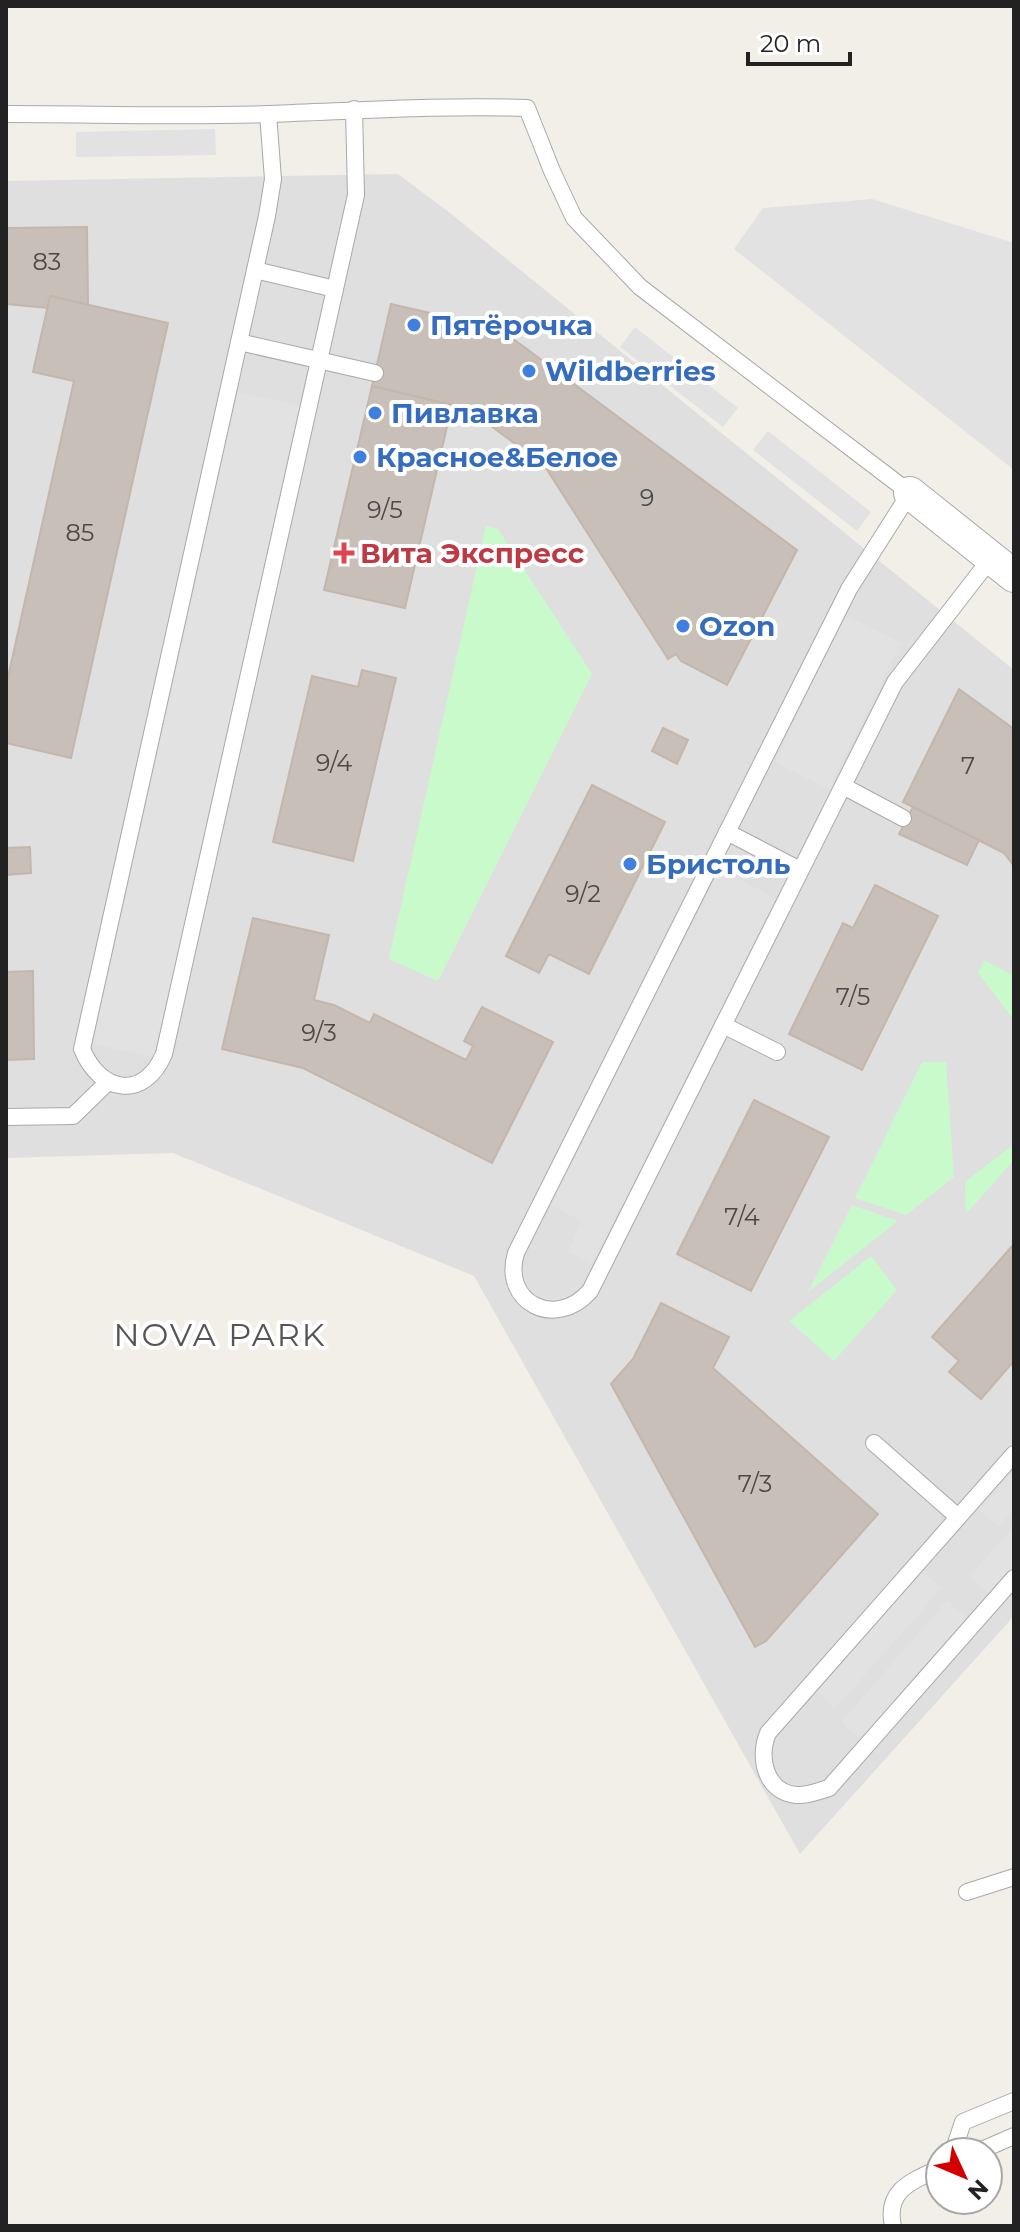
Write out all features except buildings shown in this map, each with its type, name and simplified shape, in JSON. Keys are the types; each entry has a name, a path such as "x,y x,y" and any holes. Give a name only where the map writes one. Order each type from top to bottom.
{"street":[{"path":"910,493 1003,567"}],"lane":[{"path":"6,114 268,114 449,105 527,108 574,218 640,287 910,493 849,589 516,1253 514,1280 530,1303 560,1311 580,1302 590,1291 895,682 1003,567"},
{"path":"268,114 273,179 255,270 82,1049 96,1075 122,1085 136,1084 148,1077 158,1067 164,1054 356,195 354,109"},
{"path":"255,270 335,289"},
{"path":"239,342 375,373"},
{"path":"843,786 903,818"},
{"path":"727,832 800,870"},
{"path":"723,1025 777,1052"},
{"path":"6,1117 73,1116 108,1082"},
{"path":"874,1443 958,1517"},
{"path":"1014,1454 768,1733 763,1744 763,1763 777,1787 797,1795 829,1788 1014,1578"},
{"path":"967,1892 1014,1877"},
{"path":"958,2136 963,2122 1014,2101"},
{"path":"893,2226 890,2211 903,2185 924,2175"}],"shaded area":[{"path":"215,129 216,155 76,157 76,132"},
{"path":"398,174 1014,670 1014,1616 800,1854 474,1276 173,1153 6,1158 6,181"},
{"path":"872,199 1014,243 1014,470 734,249 763,208"},
{"path":"635,327 738,408 723,427 620,347"},
{"path":"238,392 300,406 154,1057 93,1044"},
{"path":"768,431 871,512 857,531 753,450"},
{"path":"846,616 901,643 829,789 774,762"},
{"path":"720,870 776,898 592,1263 568,1251 582,1221 551,1205"},
{"path":"1014,1470 1014,1509 999,1527 979,1510"},
{"path":"1014,1526 1014,1565 989,1593 969,1576"},
{"path":"923,1571 942,1588 835,1709 816,1692"},
{"path":"947,1600 967,1618 860,1739 841,1722"}],"green space":[{"path":"486,526 498,529 592,674 438,981 389,959"},
{"path":"984,960 1014,976 1014,1020 978,973"},
{"path":"922,1062 946,1062 954,1177 906,1215 855,1198"},
{"path":"1014,1144 1014,1160 966,1214 965,1182"},
{"path":"852,1205 898,1221 808,1292"},
{"path":"871,1256 897,1290 834,1361 789,1321"}],"place":[{"name":"Пятёрочка","path":"414,325"},
{"name":"Wildberries","path":"529,371"},
{"name":"Пивлавка","path":"375,413"},
{"name":"Красное&Белое","path":"360,457"},
{"name":"Вита Экспресс","path":"344,553"},
{"name":"Ozon","path":"683,626"},
{"name":"Бристоль","path":"630,864"}],"district":[{"name":"NOVA PARK","path":"220,1335"}]}
